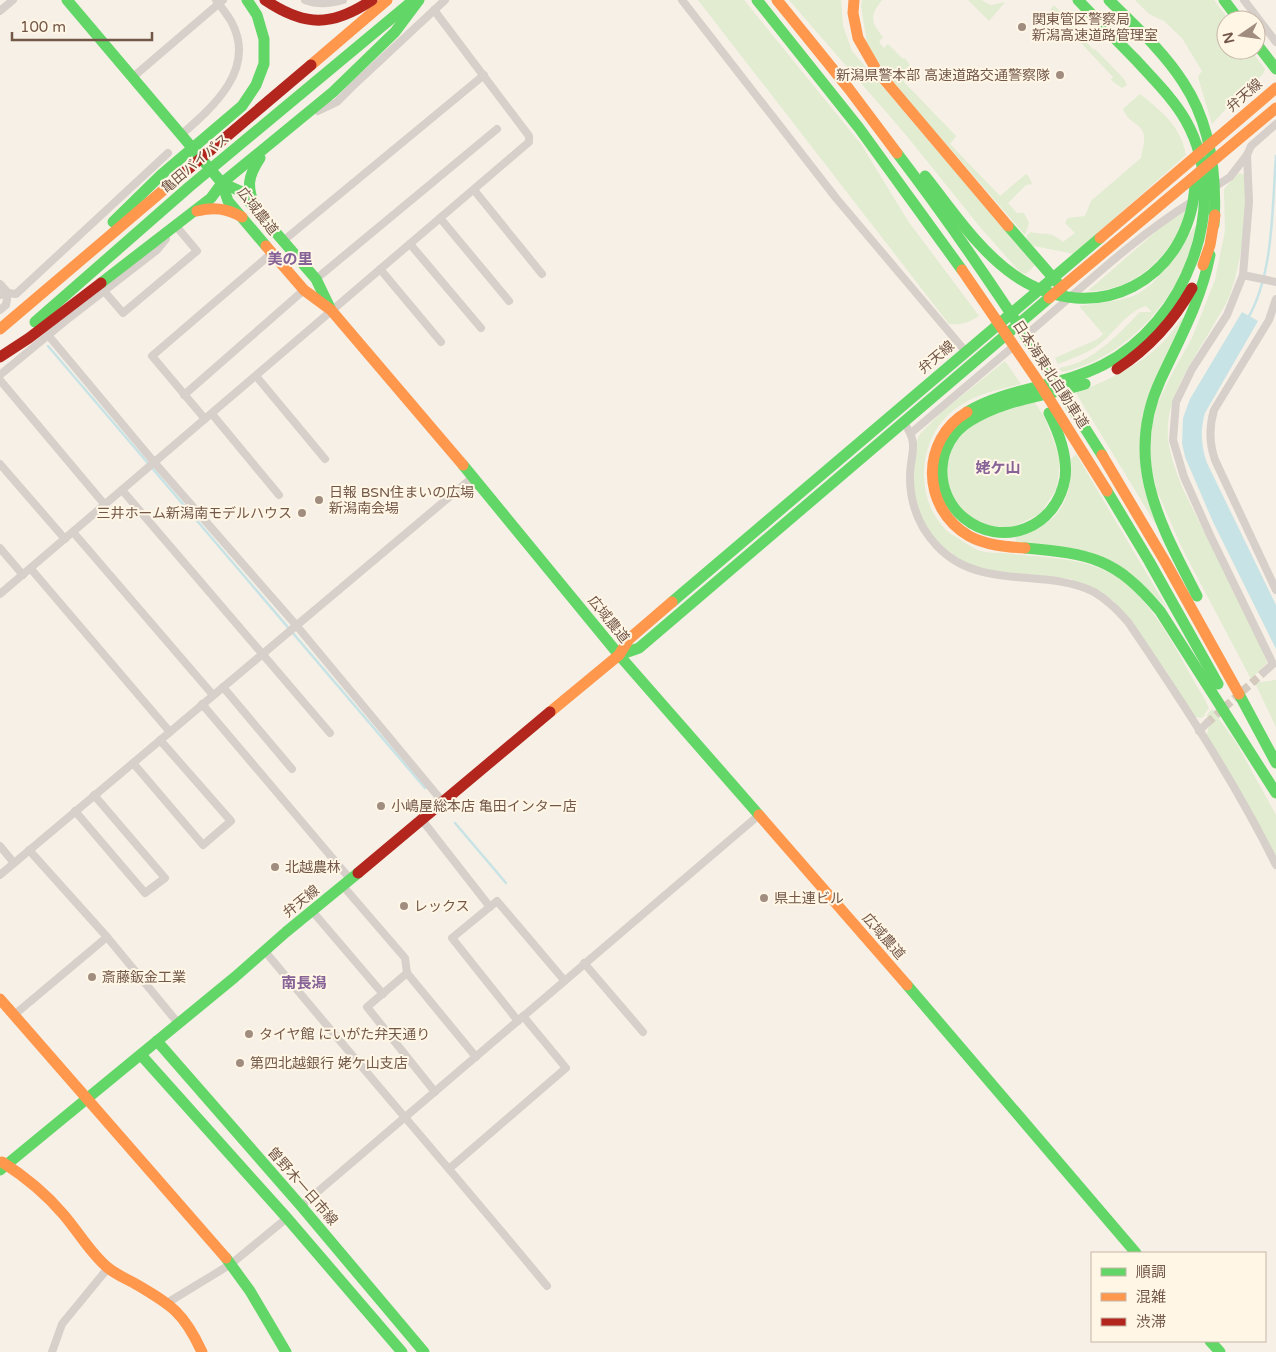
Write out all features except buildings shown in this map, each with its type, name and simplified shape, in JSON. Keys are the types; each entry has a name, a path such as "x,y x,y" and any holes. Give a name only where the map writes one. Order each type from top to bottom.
{"main road":[{"name":"広域農道","path":"67,0 182,134 222,184 228,201 242,218 304,290 331,310 473,477 619,655 903,980 1135,1252"},
{"path":"60,277 138,196 242,106 256,85 264,64 264,39 257,16 247,0"},
{"path":"265,0 292,17 306,21 326,22 342,18 362,8 372,0"},
{"name":"亀田バイパス","path":"0,329 387,0"},
{"name":"亀田バイパス","path":"0,352 232,151 413,0"},
{"path":"0,357 29,338 211,198 222,184 333,92 395,32 419,0"},
{"path":"757,0 826,85 900,183 985,306 1029,379 1055,415 1065,471 1059,497 1048,513 1034,525 1023,530 999,534 986,531 965,520 950,502 942,480 944,457 954,436 970,420 993,410 1058,393 1096,380 1148,346 1184,303 1198,276 1210,245 1209,215 1198,148 1186,121 1169,95 1078,0"},
{"name":"日本海東北自動車道","path":"777,0 837,74 910,170 1071,405 1150,533 1228,670 1276,763"},
{"path":"854,0 856,32 861,47 869,61 893,92 1062,288"},
{"path":"1109,0 1174,69 1192,98 1206,135 1213,174 1209,215 1209,261 1198,305 1150,407 1144,438 1145,466 1152,496 1166,530 1276,757"},
{"path":"1266,56 1276,70"},
{"path":"837,74 979,242 1012,274 1042,291 1059,297 1095,298 1129,289 1144,281 1170,257 1180,243 1192,213 1195,170 1191,139 1186,121"},
{"name":"弁天線","path":"2,1165 141,1055 235,977 264,950 422,820 442,801 619,655 629,639 1276,88"},
{"name":"弁天線","path":"619,655 639,648 1276,108"},
{"path":"255,208 249,192 249,174 269,145"},
{"path":"222,184 240,191 255,208 316,279 331,310"},
{"path":"193,212 210,208 230,208 242,218"},
{"path":"1209,215 1194,261 1186,278 1167,309 1144,335 1118,356 1091,370 1064,380 993,398 961,414 945,430 935,449 931,483 944,515 966,536 998,546 1075,553 1104,563 1130,578 1160,611 1276,793"},
{"name":"日本海東北自動車道","path":"1055,415 1129,526 1177,609 1276,793"},
{"path":"0,999 231,1264 250,1291 286,1352"},
{"name":"曽野木一日市線","path":"156,1041 301,1206 424,1352"},
{"path":"141,1055 287,1218 402,1352"},
{"path":"2,1165 39,1190 62,1213 108,1268 167,1303 178,1312 192,1330 202,1352"},
{"path":"1211,1342 1220,1352"}],"street":[{"path":"0,11 13,0"},
{"path":"305,0 311,3 329,4 342,0"},
{"path":"298,121 337,102 445,0"},
{"path":"682,0 836,198 966,352"},
{"path":"1244,0 1276,42"},
{"path":"133,77 219,1 232,23 238,39 240,55 230,82 212,107 182,134"},
{"path":"0,594 529,142 529,136 434,10"},
{"path":"283,241 484,75"},
{"path":"911,433 1037,326 1099,270 1176,211 1230,177 1247,155 1251,146 1276,124"},
{"path":"316,279 497,129"},
{"path":"4,294 16,294 168,153"},
{"path":"1247,155 1249,202 1246,276 1227,315 1192,370 1176,402 1172,440 1184,478 1275,665 1264,672"},
{"path":"474,190 542,274"},
{"path":"440,218 509,301"},
{"path":"0,375 48,335 104,291 157,250 176,226 197,251 123,313 104,291"},
{"path":"410,244 481,328"},
{"path":"272,253 152,356 184,395 208,417 279,495"},
{"path":"380,269 441,342"},
{"path":"1246,276 1275,282"},
{"path":"0,284 6,305 0,310"},
{"path":"184,395 304,290"},
{"path":"1276,299 1269,320 1214,410 1210,435 1214,460 1276,590"},
{"path":"48,335 150,465 442,801"},
{"path":"256,376 325,460"},
{"path":"0,380 105,505"},
{"path":"904,423 911,433 913,446 910,476 913,503 921,525 938,547 959,563 970,568 1005,576 1067,583 1093,592 1106,600 1128,622 1199,731 1259,830 1276,864"},
{"path":"0,464 65,539"},
{"path":"0,875 473,477"},
{"path":"122,490 330,733"},
{"path":"73,532 213,695"},
{"path":"0,548 23,575"},
{"path":"30,569 170,732"},
{"path":"223,687 292,769"},
{"path":"202,704 347,883 405,958 407,973 476,1057"},
{"path":"1199,731 1207,723"},
{"path":"133,763 203,845 231,821 160,740"},
{"path":"76,811 146,893 165,878 94,795"},
{"path":"301,1206 759,815"},
{"path":"422,820 490,907"},
{"path":"0,846 14,863"},
{"path":"29,850 107,936 178,1023"},
{"path":"450,1168 566,1068 521,1019 452,938 497,901 564,980"},
{"path":"312,912 383,994"},
{"path":"14,1015 107,936"},
{"path":"264,950 342,1044 450,1168 547,1286"},
{"path":"584,963 644,1032"},
{"path":"407,973 367,1007 435,1092"},
{"path":"167,1303 231,1264 287,1218"},
{"path":"52,1352 62,1324 108,1268"}],"green space":[{"path":"698,0 744,0 861,144 908,221 979,316 964,323 949,324"},
{"path":"789,0 841,0 843,26 852,51 1035,265 1026,274 1020,272 980,227 906,135"},
{"path":"862,0 882,0 875,10 873,18 876,27 883,37 879,42 884,48 888,44 903,59 905,58 910,65 904,71 909,76 904,82 956,136 950,144 1000,196 1026,174 1029,177 1032,184 1026,185 1008,203 1017,213 1024,213 1029,223 1025,235 900,91 876,59 867,43 861,6"},
{"path":"968,0 981,0 991,5 1005,2 989,21"},
{"path":"1135,0 1214,0 1222,10 1216,10 1216,60 1258,60 1265,69 1263,74 1230,104 1212,124 1198,77 1202,71 1182,38 1164,21 1149,14"},
{"path":"1054,5 1082,35 1082,38 1124,79 1127,85 1122,88 1111,80 1113,77 1050,10"},
{"path":"1140,94 1169,120 1180,135 1186,155 1074,254 1034,246 1026,242 1027,235 1031,232 1051,235 1063,242 1075,233 1065,223 1068,218 1085,216 1091,201 1141,158 1144,140 1143,133 1140,127 1128,117 1123,109"},
{"path":"1239,173 1245,175 1247,184 1242,241 1234,283 1226,304 1182,378 1171,408 1168,423 1168,439 1182,487 1265,655 1267,663 1251,679 1182,548 1157,491 1150,461 1150,437 1157,404 1192,338 1215,280 1225,231 1224,189"},
{"path":"1188,207 1180,232 1165,252 1147,270 1113,288 1088,291 1167,222"},
{"path":"1197,223 1184,267 1163,303 1150,319 1119,347 1101,358 1062,372 1059,368 1082,360 1104,347 1140,312 1152,312 1146,306 1139,309 1132,313 1094,348 1058,364 1055,358 1098,339 1103,334 1079,306 1120,300 1143,291 1169,264"},
{"path":"1182,318 1188,319 1142,415 1158,528 1076,393 1133,366 1154,351"},
{"path":"1005,361 1021,384 983,394 968,401 947,416 936,430 929,446 924,482 935,516 946,530 981,551 1077,561 1104,570 1117,577 1144,602 1166,632 1209,708 1202,718 1195,717 1178,694 1167,672 1136,631 1134,623 1121,611 1114,601 1074,583 1072,579 997,571 973,566 942,549 921,526 914,499 915,444 920,434 942,412"},
{"path":"1033,400 1044,416 1060,458 1057,488 1040,514 1010,528 988,525 969,516 954,499 948,482 947,466 952,449 963,432 975,422"},
{"path":"1076,454 1167,608 1130,572 1016,542 1015,538 1047,523 1059,511 1068,489 1071,459"},
{"path":"1276,680 1276,727 1255,683"},
{"path":"1212,709 1237,744 1276,815 1276,859 1206,738 1209,726 1207,715"}],"water":[{"path":"1242,312 1258,321 1205,413 1202,426 1202,444 1207,463 1276,605 1276,649 1213,522 1185,457 1182,443 1183,418 1190,399"}],"waterway":[{"path":"1248,318 1257,300 1267,260 1276,156"},
{"path":"48,346 425,788"},
{"path":"455,823 506,883"}],"tunnel":[{"path":"1207,723 1264,672"}],"traffic: fast":[{"path":"67,0 222,183 228,201 266,246"},
{"path":"113,222 161,175 242,106 256,85 264,64 264,39 257,15 247,0"},
{"path":"101,283 211,198 222,183 333,92 395,32 419,0"},
{"path":"757,0 859,128 962,270"},
{"path":"967,412 1000,397 1087,372 1103,365 1132,346 1157,321 1178,291 1193,259 1202,224 1204,189 1199,154 1186,121 1163,89 1078,0"},
{"path":"1109,0 1167,60 1183,82 1200,115 1206,133 1213,169 1214,225"},
{"path":"1224,0 1232,10"},
{"path":"35,322 189,187 410,3"},
{"path":"1266,56 1276,69"},
{"path":"897,153 1003,302 1102,455"},
{"path":"255,208 250,182 260,158"},
{"path":"925,176 977,242 1001,265 1014,275 1045,291 1076,298 1106,296 1133,286 1157,270 1176,247 1189,218 1195,184"},
{"path":"222,183 240,191 316,279 330,308"},
{"path":"1008,226 1062,288"},
{"path":"672,602 1100,238"},
{"path":"1197,596 1171,544 1151,492 1146,466 1145,439 1149,411 1160,381 1195,304 1210,255"},
{"path":"619,655 639,648 1049,298"},
{"path":"1049,413 1062,445 1066,470 1060,495 1051,510 1040,521 1026,528 1011,532 995,532 979,527 964,518 950,502 942,475 944,454 954,435 970,421 997,408 1085,384"},
{"path":"463,465 619,655 759,815"},
{"path":"1107,491 1149,561 1218,684"},
{"path":"1025,548 1068,553 1101,562 1115,569 1144,593 1160,611 1276,793"},
{"path":"1239,694 1276,763"},
{"path":"0,1170 235,977 358,873"},
{"path":"907,985 1135,1252"},
{"path":"157,1041 301,1206 424,1352"},
{"path":"141,1055 287,1218 402,1352"},
{"path":"226,1258 250,1291 286,1352"},
{"path":"1211,1342 1220,1352"}],"traffic: slow":[{"path":"311,65 387,0"},
{"path":"777,0 849,89 897,153"},
{"path":"854,0 853,13 858,38 877,71 1008,226"},
{"path":"1100,238 1276,88"},
{"path":"1049,298 1276,108"},
{"path":"0,329 180,176"},
{"path":"197,211 220,209 242,217"},
{"path":"1203,265 1210,245 1215,215"},
{"path":"266,246 304,290 331,310 463,465"},
{"path":"962,270 1038,381 1107,491"},
{"path":"967,412 952,424 941,439 934,456 932,474 935,492 942,509 953,524 975,539 996,545 1025,548"},
{"path":"1102,455 1166,563 1239,694"},
{"path":"550,712 619,655 629,639 672,602"},
{"path":"759,815 907,985"},
{"path":"0,999 226,1258"},
{"path":"2,1162 42,1192 107,1267 158,1297 175,1310 189,1327 202,1352"}],"traffic: jam":[{"path":"265,0 293,15 318,20 344,15 372,0"},
{"path":"180,176 311,65"},
{"path":"0,357 29,338 101,283"},
{"path":"1117,369 1150,343 1177,312 1192,288"},
{"path":"358,873 550,712"}],"place":[{"name":"関東管区警察局 新潟高速道路管理室","path":"1022,27"},
{"name":"新潟県警本部 高速道路交通警察隊","path":"1060,75"},
{"name":"日報 BSN住まいの広場 新潟南会場","path":"319,500"},
{"name":"三井ホーム新潟南モデルハウス","path":"302,513"},
{"name":"小嶋屋総本店 亀田インター店","path":"381,806"},
{"name":"北越農林","path":"275,867"},
{"name":"県土連ビル","path":"764,898"},
{"name":"レックス","path":"404,906"},
{"name":"斎藤鈑金工業","path":"92,977"},
{"name":"タイヤ館 にいがた弁天通り","path":"249,1034"},
{"name":"第四北越銀行 姥ケ山支店","path":"240,1063"}],"district":[{"name":"美の里","path":"290,259"},
{"name":"姥ケ山","path":"998,468"},
{"name":"南長潟","path":"304,983"}]}
